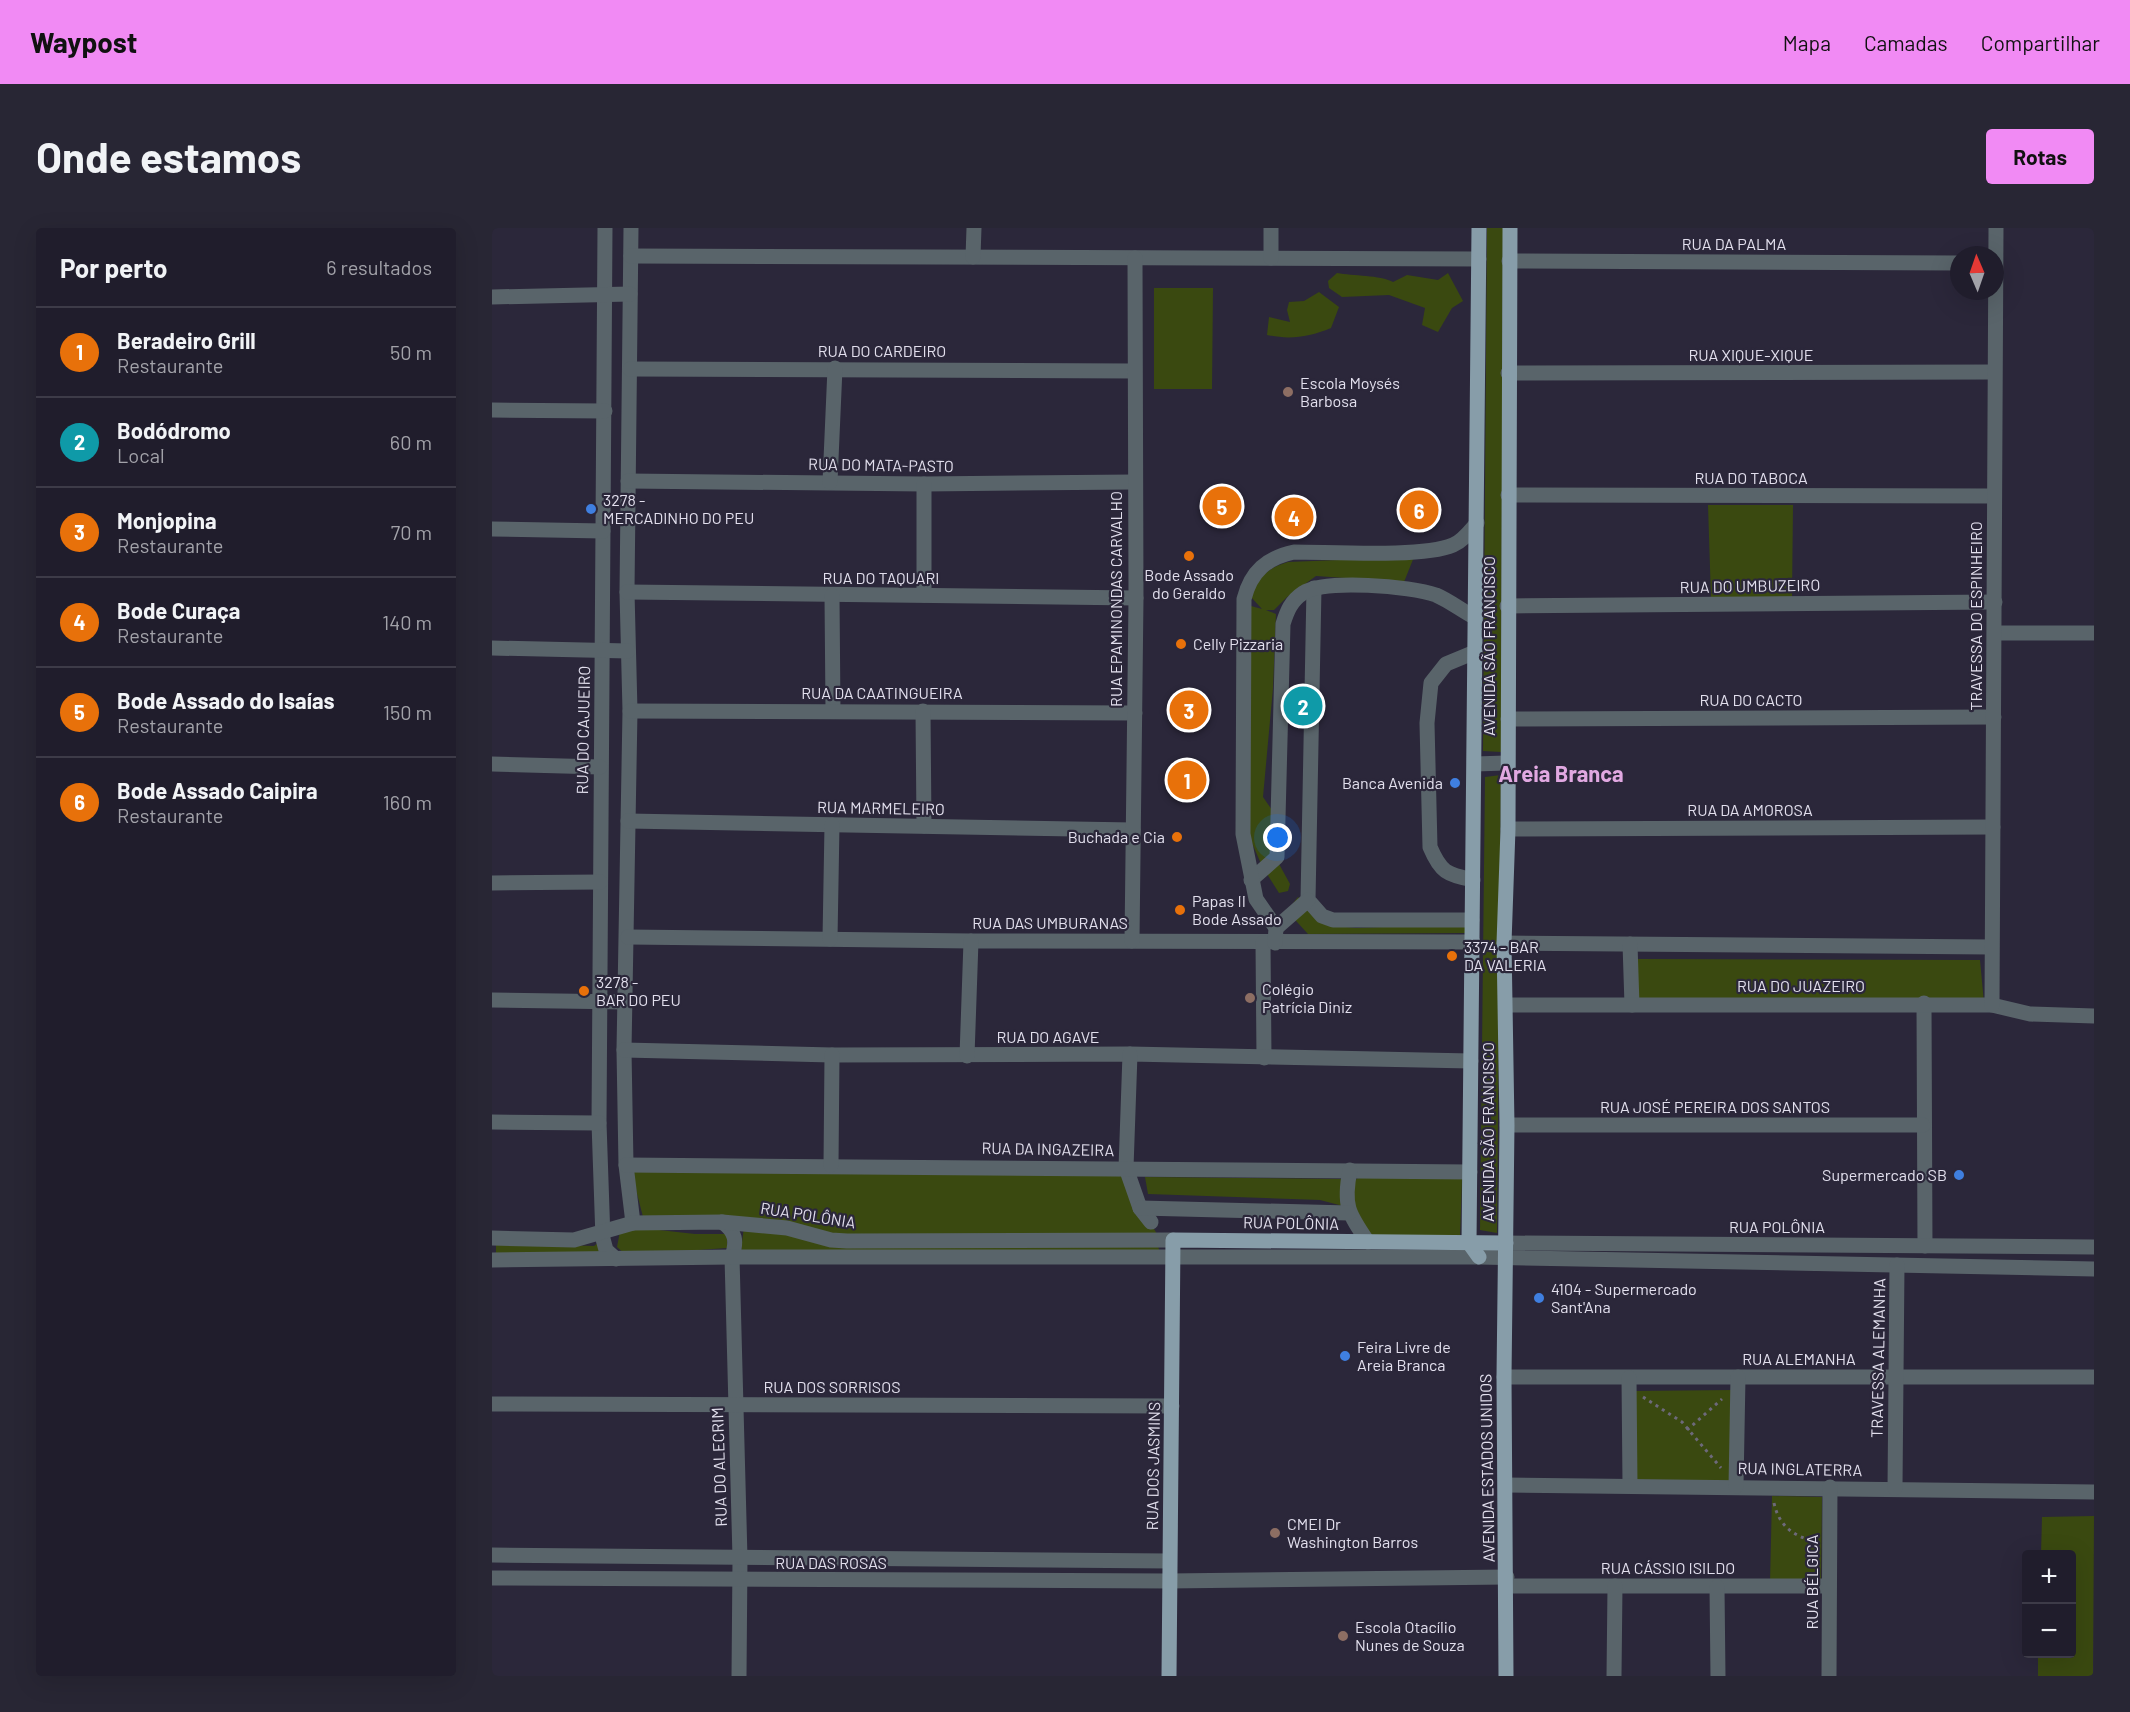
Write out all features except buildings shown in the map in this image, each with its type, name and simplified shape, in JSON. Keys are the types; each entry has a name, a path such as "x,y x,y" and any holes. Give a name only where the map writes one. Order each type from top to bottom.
{"main road":[{"name":"AVENIDA SÃO FRANCISCO","path":"1469,1243 1479,228"},
{"name":"AVENIDA SÃO FRANCISCO","path":"1506,1259 1507,1005 1504,943 1508,830 1506,763 1510,228"},
{"name":"RUA POLÔNIA","path":"1173,1240 1506,1243"},
{"name":"RUA DOS JASMINS","path":"1169,1676 1173,1240"},
{"path":"1469,1243 1479,1257"},
{"name":"AVENIDA ESTADOS UNIDOS","path":"1506,1259 1504,1377 1506,1676"}],"street":[{"name":"RUA DO CAJUEIRO","path":"603,1233 599,1123 602,1002 600,766 603,652 605,228"},
{"path":"631,228 627,592 630,711 628,937 624,1050 626,1165 633,1223"},
{"path":"973,257 974,228"},
{"path":"1271,228 1271,258"},
{"name":"TRAVESSA DO ESPINHEIRO","path":"1996,228 1996,246"},
{"path":"630,255 1479,259"},
{"name":"RUA EPAMINONDAS CARVALHO","path":"1132,941 1136,598 1133,482 1135,258"},
{"name":"RUA DA PALMA","path":"1509,261 1950,263"},
{"path":"492,297 630,294"},
{"name":"TRAVESSA DO ESPINHEIRO","path":"1992,1005 1996,633 1995,300"},
{"name":"RUA DO CARDEIRO","path":"630,369 1134,371"},
{"path":"830,482 835,369"},
{"name":"RUA XIQUE-XIQUE","path":"1508,373 1994,372"},
{"path":"492,410 605,411"},
{"name":"RUA DO MATA-PASTO","path":"628,481 924,484 1133,482"},
{"path":"924,484 924,595"},
{"name":"RUA DO TABOCA","path":"1508,495 1994,496"},
{"path":"1264,1058 1271,938 1251,880 1243,822 1244,599 1252,576 1276,556 1294,552 1425,551 1442,548 1463,539 1477,523"},
{"path":"492,529 603,531"},
{"path":"1251,880 1277,858 1283,624 1295,599 1314,588 1333,586 1413,590 1446,600 1476,618"},
{"path":"1314,588 1308,900 1322,916 1333,920 1472,920"},
{"name":"RUA DO TAQUARI","path":"627,592 1136,598"},
{"path":"832,596 833,711"},
{"name":"RUA DO UMBUZEIRO","path":"1507,606 1995,602"},
{"path":"1996,633 2094,633"},
{"path":"492,648 628,651"},
{"path":"1473,880 1446,874 1436,862 1430,847 1427,723 1431,682 1446,664 1475,652"},
{"name":"RUA DA CAATINGUEIRA","path":"630,711 1135,713"},
{"path":"922,711 924,826"},
{"name":"RUA DO CACTO","path":"1508,719 1994,717"},
{"path":"1475,764 1506,763"},
{"path":"492,764 600,766"},
{"name":"RUA MARMELEIRO","path":"628,821 1133,830"},
{"path":"830,939 832,825"},
{"name":"RUA DA AMOROSA","path":"1508,830 1993,827"},
{"path":"492,883 600,882"},
{"path":"1271,938 1308,900"},
{"name":"RUA DAS UMBURANAS","path":"628,937 971,941 1271,938 1473,942"},
{"path":"967,1056 971,941"},
{"path":"1504,943 1991,947"},
{"path":"1630,944 1632,1005"},
{"path":"492,1000 626,1002"},
{"path":"1924,1004 1925,1246"},
{"name":"RUA DO JUAZEIRO","path":"1507,1005 1992,1005 2030,1014 2094,1016"},
{"name":"RUA DO AGAVE","path":"624,1050 832,1056 1130,1054 1471,1061"},
{"path":"1130,1054 1126,1168 1140,1208 1151,1222"},
{"path":"831,1165 832,1056"},
{"path":"492,1122 599,1123"},
{"name":"RUA JOSÉ PEREIRA DOS SANTOS","path":"1507,1125 1923,1125"},
{"name":"RUA DA INGAZEIRA","path":"626,1165 1470,1172"},
{"path":"1350,1170 1346,1192 1349,1213 1368,1242"},
{"path":"1140,1208 1349,1213"},
{"name":"RUA POLÔNIA","path":"492,1238 574,1240 633,1223 722,1222 787,1228 831,1240 847,1241 1173,1240"},
{"name":"RUA DO ALECRIM","path":"722,1222 735,1234 732,1257 740,1558 739,1676"},
{"path":"603,1233 606,1250 616,1258"},
{"name":"RUA POLÔNIA","path":"1506,1243 2094,1247"},
{"name":"RUA POLÔNIA","path":"492,1260 732,1257 1479,1257 2094,1269"},
{"name":"TRAVESSA ALEMANHA","path":"1895,1488 1898,1265"},
{"name":"RUA ALEMANHA","path":"1504,1377 1629,1384 1738,1377 2094,1377"},
{"path":"1732,1480 1738,1377"},
{"path":"1629,1384 1630,1485"},
{"name":"RUA DOS SORRISOS","path":"492,1404 1172,1406"},
{"name":"RUA INGLATERRA","path":"1506,1485 1630,1485 1732,1480 1772,1486 2094,1492"},
{"name":"RUA BÉLGICA","path":"1829,1676 1830,1487"},
{"name":"RUA DAS ROSAS","path":"492,1555 1169,1561"},
{"name":"RUA DAS ROSAS","path":"492,1578 740,1581 1170,1581"},
{"name":"RUA CÁSSIO ISILDO","path":"1170,1581 1507,1581 1615,1586 1829,1586"},
{"path":"1614,1676 1615,1586"},
{"path":"1718,1587 1718,1676"}],"path":[{"path":"1629,1384 1672,1414 1732,1480"},
{"path":"1687,1430 1726,1396"},
{"path":"1772,1486 1777,1520 1799,1537 1815,1542 1830,1543"}],"green space":[{"path":"1487,228 1503,228 1501,752 1483,751"},
{"path":"1337,273 1374,277 1393,282 1407,275 1438,280 1448,273 1463,301 1452,308 1438,332 1422,325 1425,308 1389,295 1342,297 1329,288 1328,281"},
{"path":"1154,288 1213,288 1212,389 1154,389"},
{"path":"1319,292 1339,307 1331,328 1299,337 1267,335 1269,317 1290,322 1287,310 1289,302 1304,301"},
{"path":"1708,505 1793,505 1792,597 1711,599"},
{"path":"1414,557 1404,582 1316,576 1287,597 1274,610 1266,610 1276,614 1273,688 1263,797 1272,810 1273,853 1290,884 1288,891 1279,893 1262,866 1248,834 1251,606 1262,609 1250,596 1264,574 1288,562"},
{"path":"1501,775 1497,1233 1480,1230 1485,777"},
{"path":"1298,897 1326,925 1356,928 1465,924 1465,933 1308,934 1287,911"},
{"path":"1638,959 1980,960 1984,1003 1638,1001"},
{"path":"631,1170 1121,1173 1157,1234 830,1238 643,1217"},
{"path":"1362,1176 1462,1179 1460,1238 1370,1237 1355,1215 1353,1181"},
{"path":"1145,1177 1341,1179 1343,1206 1320,1200 1148,1194"},
{"path":"632,1227 695,1234 727,1234 727,1248 626,1255 617,1247 620,1231"},
{"path":"744,1227 800,1237 1158,1246 1160,1253 741,1250"},
{"path":"599,1242 605,1253 496,1253 496,1243 594,1246"},
{"path":"1733,1390 1734,1483 1632,1481 1632,1391"},
{"path":"1772,1496 1822,1497 1821,1584 1770,1583"},
{"path":"2094,1516 2093,1676 2038,1676 2038,1658 2076,1658 2076,1550 2041,1550 2042,1517"}],"place":[{"name":"Escola Moysés Barbosa","path":"1288,392"},
{"name":"Bode Assado do Isaías","path":"1222,506"},
{"name":"3278 - MERCADINHO DO PEU","path":"591,509"},
{"name":"Bode Assado Caipira","path":"1419,510"},
{"name":"Bode Curaça","path":"1294,517"},
{"name":"Bode Assado do Geraldo","path":"1189,556"},
{"name":"Celly Pizzaria","path":"1181,644"},
{"name":"Bodódromo","path":"1303,706"},
{"name":"Monjopina","path":"1189,710"},
{"name":"Beradeiro Grill","path":"1187,780"},
{"name":"Banca Avenida","path":"1455,783"},
{"name":"Buchada e Cia","path":"1177,837"},
{"name":"Papas II Bode Assado","path":"1180,910"},
{"name":"3374 - BAR DA VALERIA","path":"1452,956"},
{"name":"3278 - BAR DO PEU","path":"584,991"},
{"name":"Colégio Patrícia Diniz","path":"1250,998"},
{"name":"Supermercado SB","path":"1959,1175"},
{"name":"4104 - Supermercado Sant'Ana","path":"1539,1298"},
{"name":"Feira Livre de Areia Branca","path":"1345,1356"},
{"name":"CMEI Dr Washington Barros","path":"1275,1533"},
{"name":"Escola Otacílio Nunes de Souza","path":"1343,1636"}],"district":[{"name":"Areia Branca","path":"1561,774"}]}
